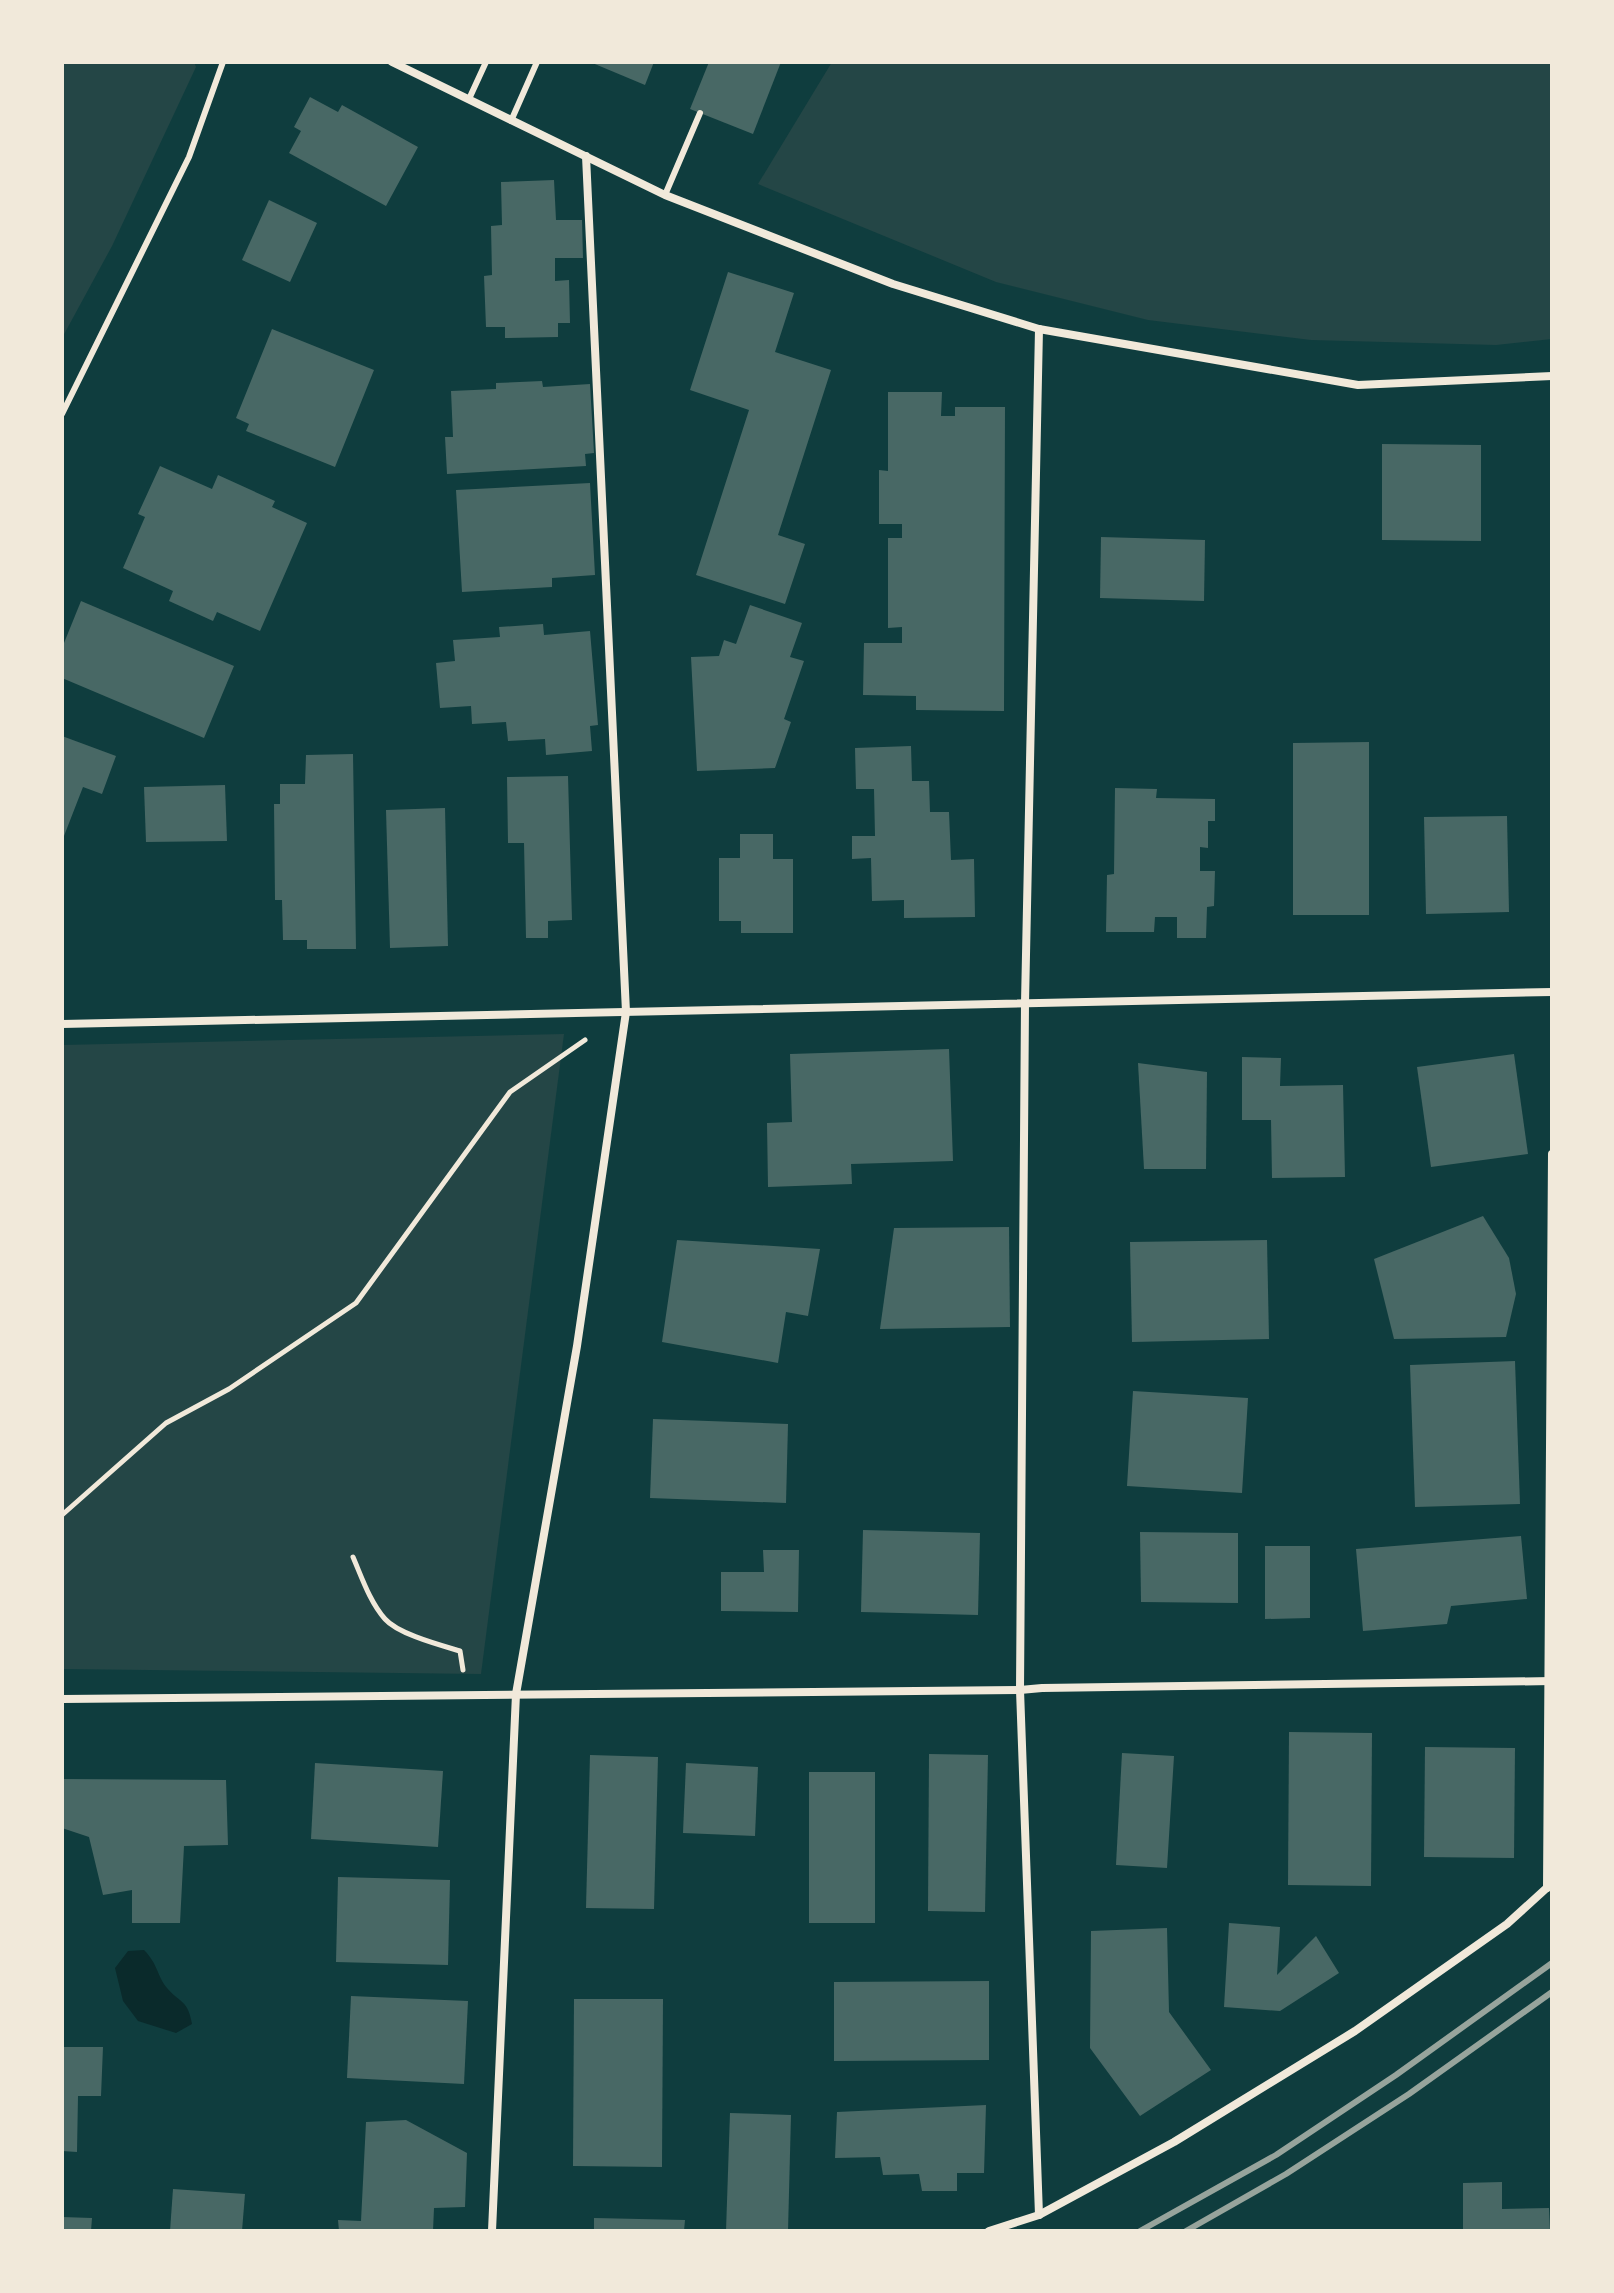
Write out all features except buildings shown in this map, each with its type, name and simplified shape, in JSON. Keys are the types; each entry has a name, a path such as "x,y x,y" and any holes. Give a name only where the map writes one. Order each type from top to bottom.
{"street":[{"path":"392,62 665,195 893,284 1039,329 1358,385 1552,376"},
{"path":"492,2231 516,1694 577,1346 626,1012 586,156"},
{"path":"1039,329 1025,1003 1020,1690 1039,2215"},
{"path":"62,1024 1552,992"},
{"path":"989,2231 1039,2215 1174,2142 1355,2031 1507,1924 1549,1885 1552,1154"},
{"path":"62,1699 1020,1690 1550,1681"}],"lane":[{"path":"62,414 189,157 223,62"},
{"path":"469,99 486,62"},
{"path":"511,121 537,62"},
{"path":"665,195 700,113"}],"path":[{"path":"62,1515 166,1423 229,1389 356,1303 510,1092 626,1012"},
{"path":"353,1557 386,1621 420,1638 460,1651 468,1695"}],"shaded area":[{"path":"62,62 194,62 196,67 112,246 62,338"},
{"path":"832,62 1552,62 1552,339 1496,345 1311,340 1148,320 996,282 758,184"},
{"path":"564,1034 481,1674 62,1669 62,1045"},
{"path":"144,1950 167,1988 188,2010 192,2024 176,2033 138,2021 123,2001 115,1968 128,1951"}],"railway":[{"path":"1140,2231 1276,2155 1396,2075 1552,1963"},
{"path":"1186,2231 1286,2174 1409,2094 1552,1992"}]}
